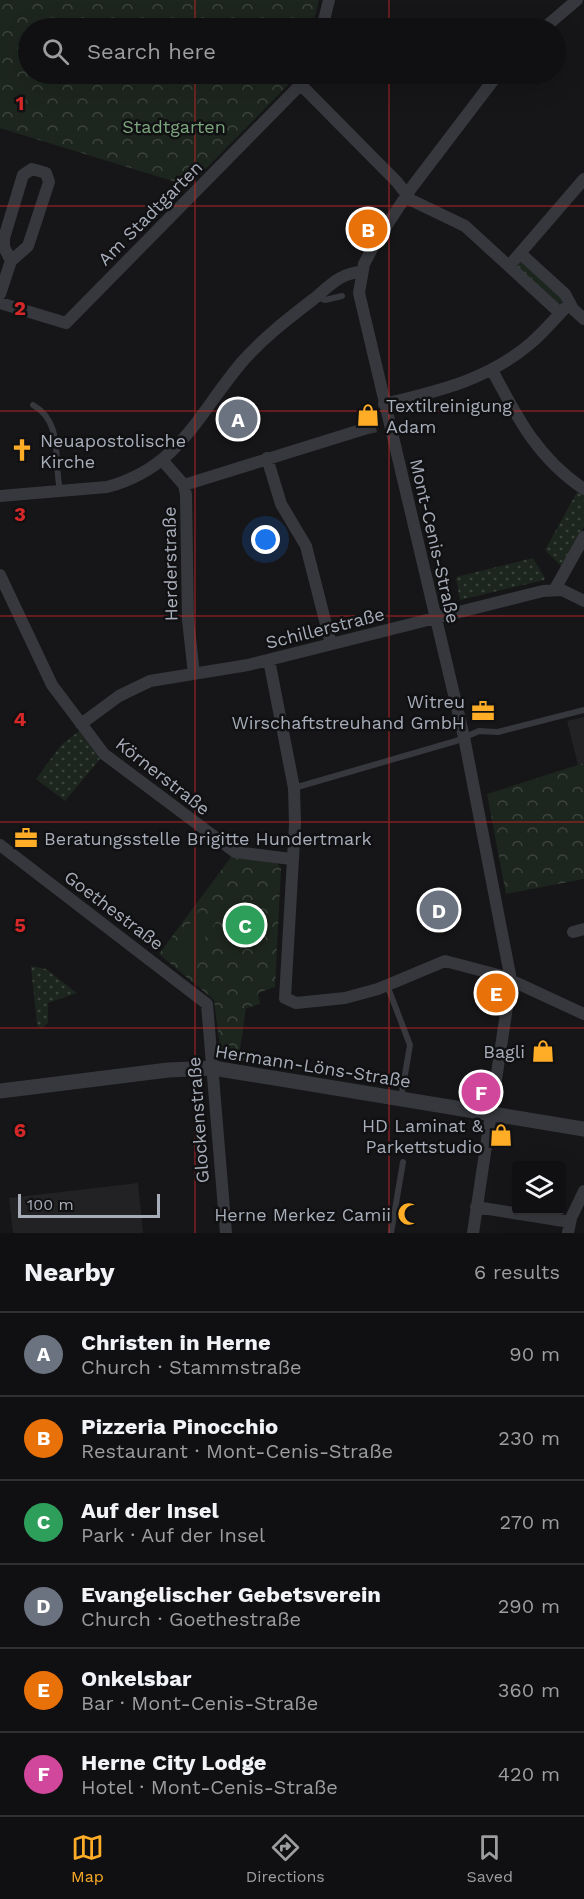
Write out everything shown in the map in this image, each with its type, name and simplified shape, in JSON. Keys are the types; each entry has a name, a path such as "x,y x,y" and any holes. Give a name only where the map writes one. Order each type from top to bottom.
{"street":[{"path":"324,18 329,0"},
{"path":"556,18 577,0"},
{"name":"Mont-Cenis-Straße","path":"473,1233 511,980 464,737 383,425 384,404 360,304 362,272 368,254 406,195 490,84"},
{"path":"301,85 416,204 465,226 560,313"},
{"name":"Am Stadtgarten","path":"0,303 66,323 301,85"},
{"path":"0,294 11,261 28,246 49,182 46,173 32,169 23,175 4,238 4,247 11,261"},
{"path":"509,266 584,179"},
{"path":"520,253 565,294 584,319"},
{"path":"0,496 107,487 123,483 163,461 177,447 257,345 343,276 362,272"},
{"path":"384,404 446,389 492,370 530,344 570,303"},
{"path":"492,370 534,444 561,473 584,489"},
{"path":"184,485 364,429"},
{"path":"267,458 281,504 306,546 331,644"},
{"name":"Herderstraße","path":"163,461 184,485 188,535 188,620 194,674"},
{"path":"584,537 555,589 567,591 584,601"},
{"name":"Körnerstraße","path":"0,575 52,685 113,764 231,850 291,859"},
{"name":"Schillerstraße","path":"81,724 131,688 150,681 269,660 555,589"},
{"path":"269,660 294,788 283,994 291,1002 314,1003 345,998 387,985 445,961 511,980 584,1014"},
{"name":"Goethestraße","path":"0,845 207,1004"},
{"name":"Glockenstraße","path":"207,1004 226,1233"},
{"name":"Hermann-Löns-Straße","path":"0,1091 168,1070 213,1068 584,1129"},
{"path":"476,1207 572,1222 584,1191"}],"lane":[{"path":"316,297 325,300 342,296"},
{"path":"33,405 46,413 52,423 60,490"},
{"path":"294,788 362,769 479,731 498,732 584,710"},
{"path":"387,985 410,1045 401,1099"},
{"path":"391,1233 403,1162"}],"shaded area":[{"path":"584,717 584,763 578,765 567,721"},
{"path":"138,1183 143,1233 13,1233 9,1198"}],"green space":[{"name":"Stadtgarten","path":"0,0 319,0 314,18 18,18 18,84 289,84 189,186 0,128"},
{"path":"521,260 562,297 562,303 558,304 517,268 517,263"},
{"path":"577,492 584,495 584,527 562,567 545,550"},
{"path":"533,558 544,580 460,600 456,577"},
{"path":"79,731 100,759 65,801 36,779 61,745"},
{"path":"584,763 584,879 506,894 487,794"},
{"path":"231,857 277,863 281,868 275,987 258,993 260,1004 246,1008 239,1056 247,1058 247,1061 227,1058 221,1054 214,1000 159,954"},
{"path":"200,910 216,922 189,960 172,948"},
{"path":"31,966 46,969 77,993 48,1003 48,1023 41,1029 37,1025"}],"tunnel":[{"path":"364,429 377,426"}],"place":[{"name":"Pizzeria Pinocchio","path":"368,229"},
{"name":"Textilreinigung Adam","path":"368,415"},
{"name":"Christen in Herne","path":"238,419"},
{"name":"Neuapostolische Kirche","path":"22,450"},
{"name":"Witreu Wirschaftstreuhand GmbH","path":"483,711"},
{"name":"Beratungsstelle Brigitte Hundertmark","path":"26,838"},
{"name":"Evangelischer Gebetsverein","path":"439,910"},
{"name":"Auf der Insel","path":"245,925"},
{"name":"Onkelsbar","path":"496,993"},
{"name":"Bagli","path":"543,1051"},
{"name":"Herne City Lodge","path":"481,1092"},
{"name":"HD Laminat & Parkettstudio","path":"501,1135"},
{"name":"Herne Merkez Camii","path":"409,1214"}]}
